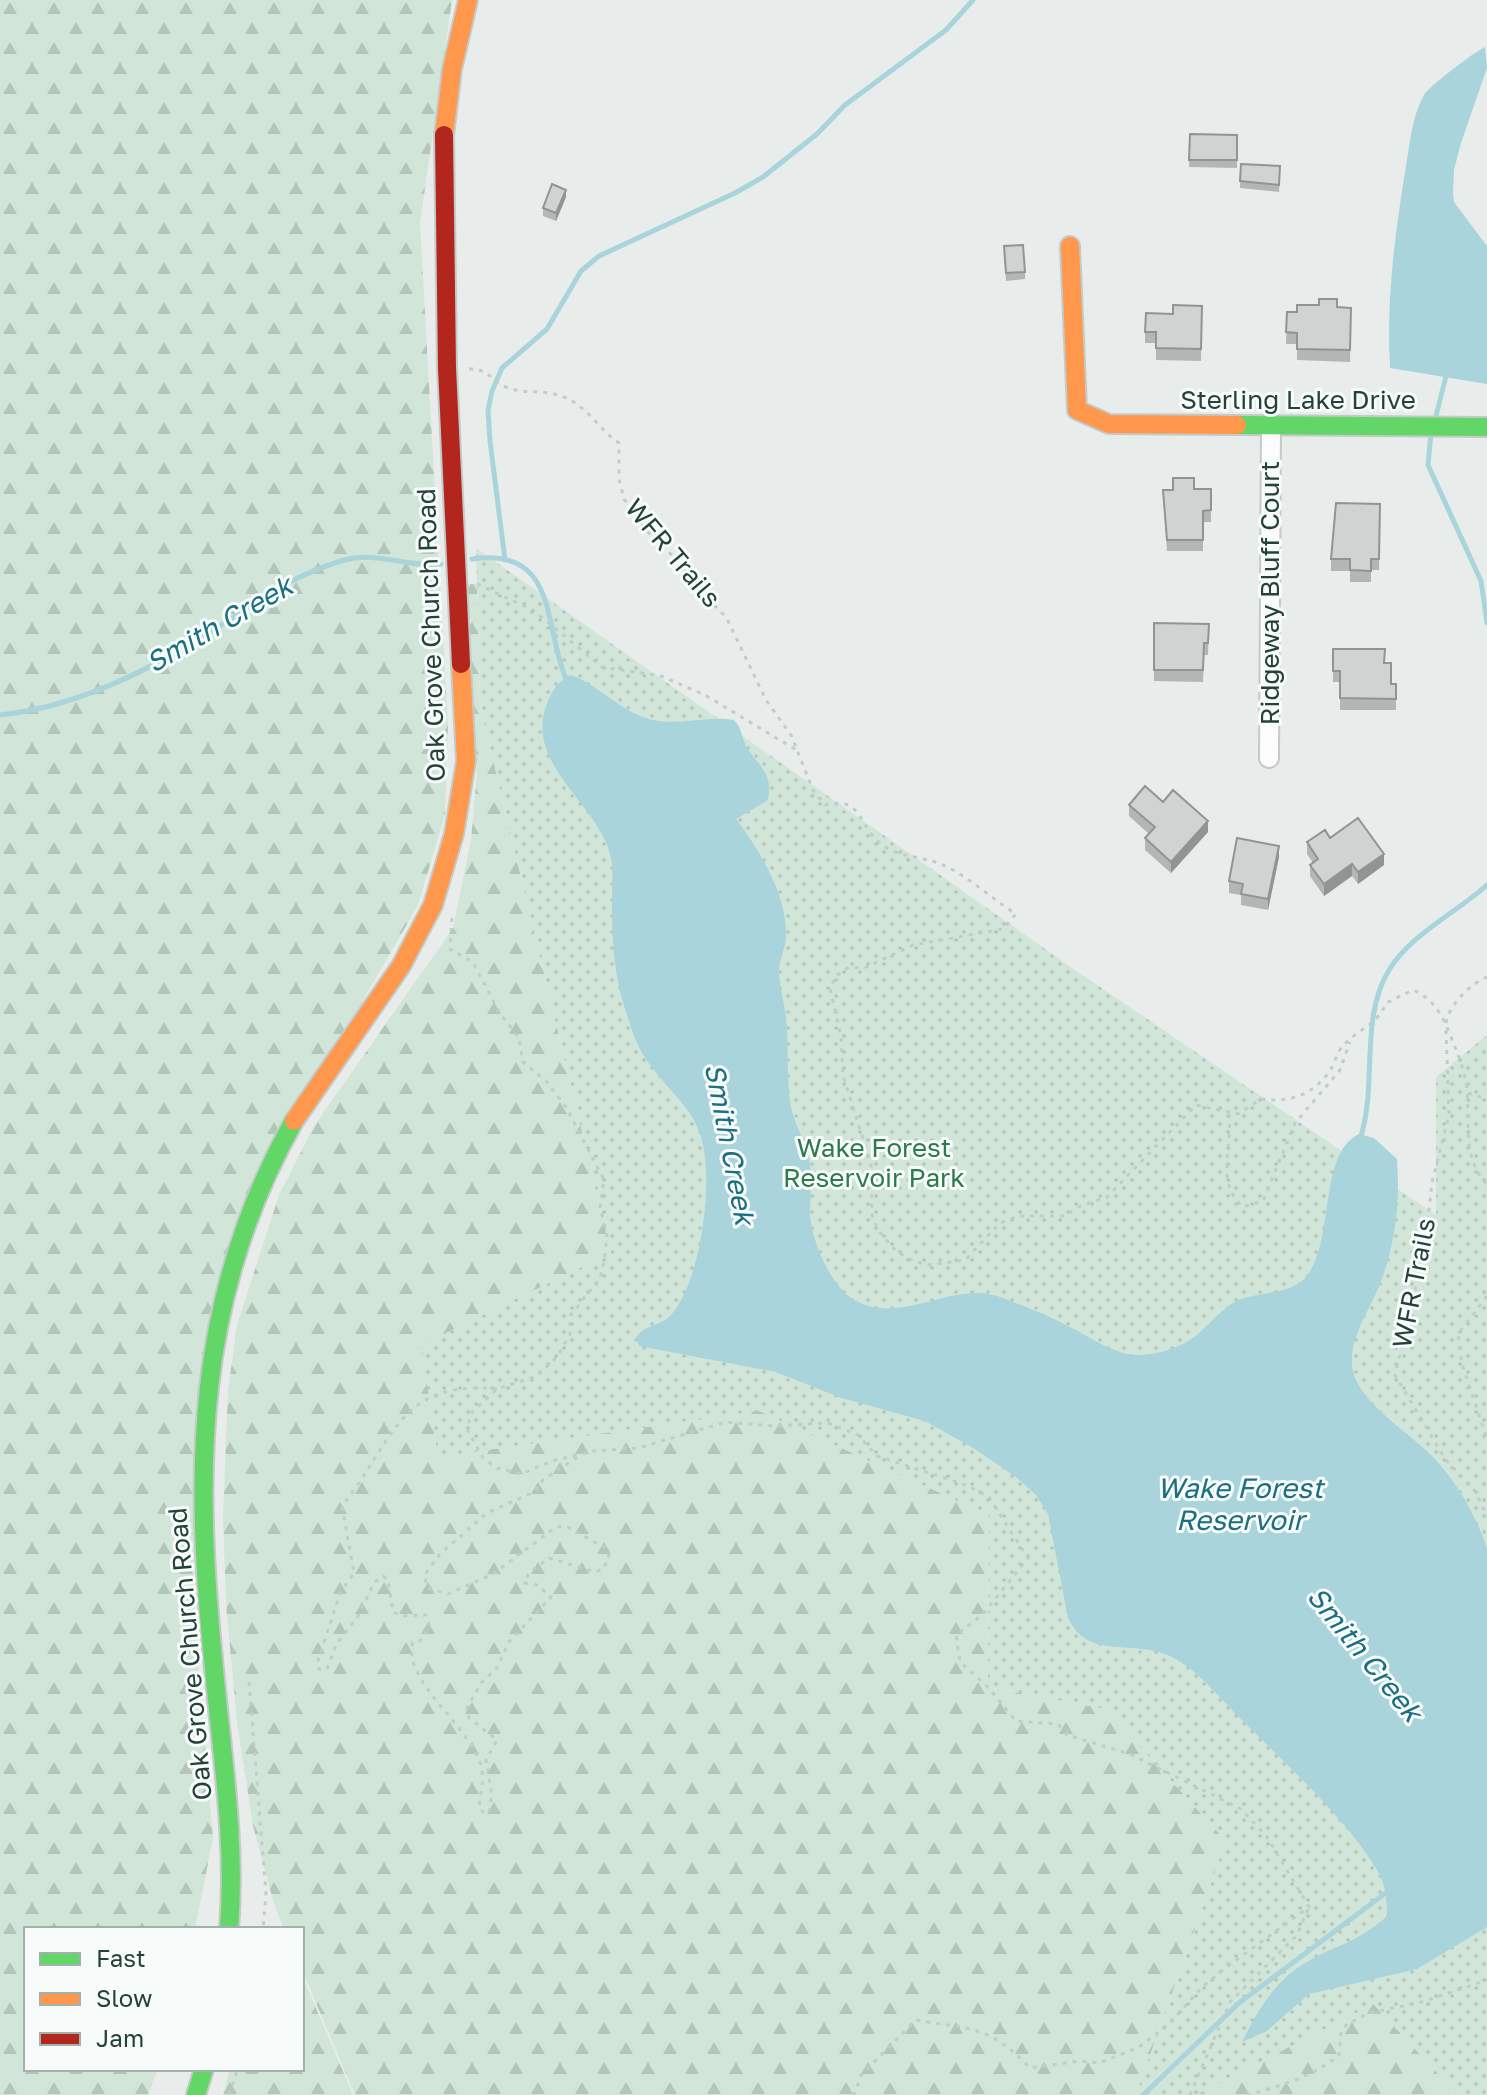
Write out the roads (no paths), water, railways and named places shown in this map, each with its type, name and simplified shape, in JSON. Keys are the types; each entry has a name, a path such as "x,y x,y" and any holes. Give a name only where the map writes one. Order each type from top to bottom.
{"main road":[{"name":"Oak Grove Church Road","path":"229,1927 230,1823 207,1610 203,1535 207,1381 227,1276 245,1222 270,1167 323,1074 412,949 446,872 459,819 466,761 448,385 442,150 452,69 468,0"},
{"name":"Sterling Lake Drive","path":"1070,246 1077,410 1109,424 1487,427"},
{"path":"196,2095 203,2071"}],"street":[{"name":"Ridgeway Bluff Court","path":"1269,758 1271,427"}],"water":[{"path":"1485,47 1487,68 1461,143 1454,170 1453,193 1454,202 1487,246 1487,384 1390,368 1389,343 1395,241 1417,112 1427,91"},
{"name":"Wake Forest Reservoir","path":"571,675 642,717 663,722 734,720 746,745 765,772 769,784 768,800 736,819 770,873 785,918 786,938 779,969 786,1017 789,1096 809,1159 811,1224 818,1249 831,1275 838,1286 856,1301 874,1307 893,1308 985,1293 1046,1315 1119,1352 1147,1355 1160,1352 1191,1339 1231,1304 1247,1297 1284,1290 1306,1277 1321,1243 1332,1179 1346,1144 1359,1134 1374,1138 1397,1159 1394,1235 1382,1279 1356,1336 1353,1371 1376,1407 1435,1459 1451,1479 1472,1512 1487,1548 1487,1927 1417,1969 1309,1994 1267,2031 1242,2042 1261,2008 1285,1978 1307,1962 1357,1938 1387,1916 1380,1876 1363,1849 1330,1809 1206,1683 1180,1661 1156,1651 1100,1644 1087,1640 1077,1631 1068,1618 1048,1514 1036,1495 1016,1477 975,1449 925,1421 841,1398 776,1372 639,1346 636,1338 639,1334 671,1315 688,1285 703,1225 704,1150 695,1121 648,1062 635,1038 622,1000 615,962 610,853 598,827 561,777 544,741 543,722 548,701 557,686"}],"waterway":[{"path":"505,560 490,441 488,410 492,391 502,368 547,329 581,271 599,256 763,177 817,134 845,105 946,30 973,0"},
{"path":"1435,420 1447,372"},
{"path":"1431,433 1428,465 1481,581 1487,623"},
{"name":"Smith Creek","path":"0,715 51,706 125,679 194,642 301,576 344,560 368,557 441,564"},
{"name":"Smith Creek","path":"472,559 500,558 521,565 534,578 544,596 567,681"},
{"path":"1360,1139 1368,1097 1374,1010 1389,970 1421,935 1487,885"},
{"name":"Smith Creek","path":"1143,2095 1239,2003 1391,1889"}],"park label":[{"name":"Wake Forest Reservoir Park","path":"874,1163"}]}
